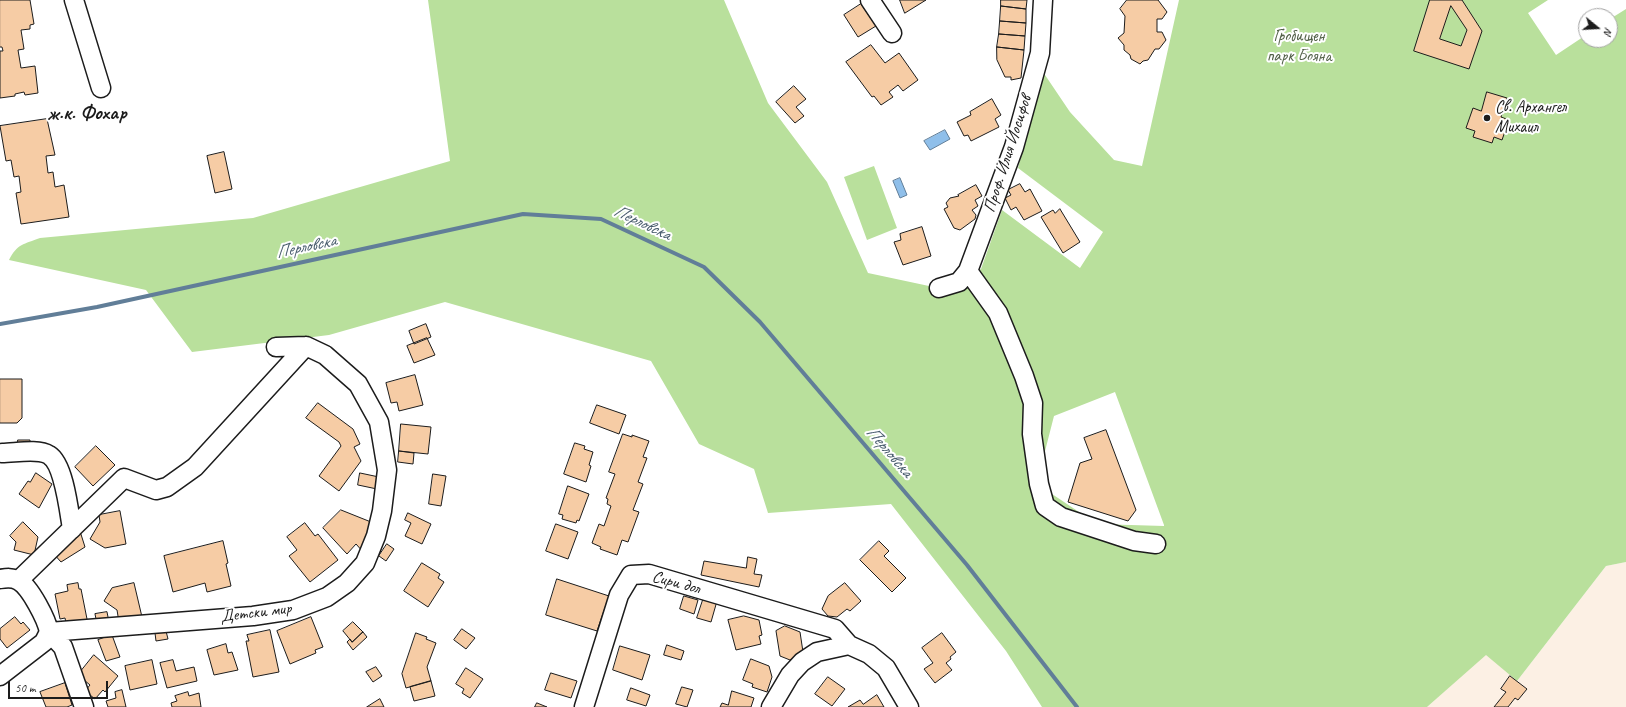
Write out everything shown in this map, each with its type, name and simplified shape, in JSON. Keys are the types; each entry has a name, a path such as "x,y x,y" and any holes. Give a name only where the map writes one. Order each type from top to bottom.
{"street":[{"path":"74,0 101,88"},
{"path":"870,0 892,33"},
{"name":"Проф. Илия Йосифов","path":"939,288 959,282 968,271 1014,147 1040,53 1043,0"},
{"path":"968,271 998,313 1024,376 1032,403 1032,434 1039,484 1046,506 1061,517 1134,541 1156,544"},
{"path":"19,580 124,478 156,490 167,487 195,467 306,346"},
{"name":"Детски мир","path":"49,632 253,616 293,610 327,597 347,583 365,563 376,536 382,511 387,470 379,422 358,384 325,355 306,346 276,347"},
{"path":"2,453 38,452 49,455 57,463 61,475 72,529"},
{"name":"Сири дол","path":"584,707 619,595 631,575 649,574 835,629 849,644"},
{"path":"0,580 7,578 19,580 26,588 47,622 49,632 63,647 84,707"},
{"path":"0,676 44,642 49,632"},
{"path":"770,707 790,675 802,662 817,652 849,644 869,654 886,668 909,707"}],"shaded area":[{"path":"1626,562 1626,707 1427,707 1486,654 1517,681 1606,566"}],"green space":[{"name":"Гробищен парк Бояна","path":"428,0 724,0 768,103 827,182 868,273 929,286 981,269 1002,210 1080,268 1103,232 1018,168 1043,72 1070,112 1114,160 1142,166 1179,0 1548,0 1528,13 1556,55 1578,40 1578,48 1618,48 1618,14 1626,9 1626,562 1606,566 1517,681 1486,655 1427,707 1042,707 1006,651 891,504 768,513 754,469 699,444 651,361 445,302 329,335 192,352 146,290 9,260 15,251 25,243 40,238 253,218 450,161","holes":["1115,392 1164,526 1097,524 1049,492 1043,459 1054,416"]},
{"path":"874,166 897,228 867,240 844,177"}],"water":[{"path":"945,130 950,139 930,150 924,141"},
{"path":"900,178 907,195 900,198 893,181"}],"building":[{"path":"0,0 30,0 34,24 30,25 30,29 21,30 24,49 18,50 21,68 35,66 38,93 25,95 24,92 15,94 15,96 0,98 0,51 3,51 2,47 0,47"},
{"path":"900,0 926,0 905,13"},
{"path":"1001,0 1027,0 1026,9 1001,6"},
{"path":"1127,0 1158,0 1167,12 1162,19 1157,19 1157,32 1162,32 1166,40 1159,49 1155,49 1148,60 1143,61 1140,64 1131,59 1130,55 1124,50 1124,45 1118,38 1124,33 1125,16 1120,9"},
{"path":"1430,0 1462,0 1482,31 1469,69 1414,51","holes":["1451,6 1467,30 1461,46 1440,39"]},
{"path":"861,4 876,26 858,37 844,15"},
{"path":"1001,6 1026,9 1026,23 1000,21"},
{"path":"1000,21 1026,23 1025,36 999,34"},
{"path":"999,34 1025,36 1024,50 997,47"},
{"path":"871,45 885,63 899,53 918,80 903,91 898,85 889,92 893,97 881,105 874,96 872,97 846,62"},
{"path":"997,47 1024,50 1021,78 1011,80 1011,77 1005,77 997,60"},
{"path":"794,86 806,99 796,107 804,116 795,123 776,102"},
{"name":"Св. Архангел Михаил","path":"1487,92 1507,98 1501,117 1509,120 1502,140 1494,137 1492,143 1473,137 1475,131 1466,128 1473,108 1481,111"},
{"path":"992,99 1001,115 995,119 999,127 971,141 968,135 964,136 957,122 971,115 970,112"},
{"path":"47,119 55,155 46,156 48,173 53,172 55,187 64,185 69,217 21,224 16,193 21,192 19,176 14,177 11,160 6,161 0,126"},
{"path":"224,152 232,189 215,193 207,156"},
{"path":"1020,184 1025,192 1030,189 1042,211 1024,220 1016,207 1011,210 1005,198 1011,195 1008,190"},
{"path":"976,185 982,196 975,200 978,206 972,210 976,215 975,219 960,230 954,228 944,209 948,207 946,203 950,198 959,196 958,195"},
{"path":"1060,209 1080,242 1063,253 1041,217 1053,210 1055,213"},
{"path":"922,227 931,256 903,265 894,242 901,240 900,234"},
{"path":"426,324 431,337 414,344 409,331"},
{"path":"427,338 435,355 414,363 407,346"},
{"path":"415,375 423,405 399,411 397,402 391,403 386,383"},
{"path":"0,379 22,379 22,418 17,423 0,423"},
{"path":"318,403 353,429 360,444 354,447 361,461 339,491 319,476 341,446 339,442 306,418"},
{"path":"597,405 626,415 619,434 590,423"},
{"path":"401,424 431,427 428,454 399,451"},
{"path":"1106,430 1136,510 1128,521 1068,502 1080,463 1092,459 1084,438"},
{"path":"623,434 632,437 632,435 649,441 643,457 647,458 638,482 643,484 633,510 639,512 628,542 622,540 617,555 600,549 601,547 592,543 599,524 604,526 611,506 607,504 608,499 606,498 615,474 609,472"},
{"path":"18,440 30,440 30,448 18,448"},
{"path":"575,443 585,446 584,449 593,452 589,465 591,466 586,482 564,474"},
{"path":"96,446 115,465 93,486 75,467"},
{"path":"399,451 414,453 413,464 398,462"},
{"path":"36,473 52,484 39,508 19,494"},
{"path":"360,473 379,477 377,489 358,485"},
{"path":"433,474 446,476 441,506 429,504"},
{"path":"568,486 589,494 579,521 577,520 576,523 562,519 563,515 559,514"},
{"path":"341,510 376,524 364,553 356,544 347,554 323,528"},
{"path":"120,511 126,544 105,548 90,539 100,522 99,515"},
{"path":"408,513 431,524 422,544 405,536 411,523 405,520"},
{"path":"23,522 38,537 34,555 14,550 16,542 10,536"},
{"path":"305,523 315,536 318,534 338,560 310,582 289,556 297,550 287,537"},
{"path":"556,524 578,532 568,559 546,551"},
{"path":"79,528 85,547 61,562 53,553"},
{"path":"223,541 231,586 207,592 205,583 173,592 164,556"},
{"path":"879,541 889,551 884,556 906,578 892,592 860,560"},
{"path":"387,544 394,549 386,561 379,556"},
{"path":"748,557 757,559 754,574 762,575 759,587 701,575 704,561 746,568"},
{"path":"422,563 440,574 438,578 444,582 428,607 404,591"},
{"path":"557,579 609,596 597,631 546,615"},
{"path":"78,583 79,589 81,589 88,624 67,628 65,618 60,619 55,594 68,591 67,585"},
{"path":"134,583 142,617 119,622 117,610 104,601 112,588"},
{"path":"845,583 861,601 850,611 847,609 837,617 828,616 822,609 828,596"},
{"path":"684,596 698,600 694,614 680,609"},
{"path":"704,597 717,601 711,622 697,618"},
{"path":"107,612 109,622 97,624 95,614"},
{"path":"744,616 759,620 762,635 759,636 761,644 736,650 728,620"},
{"path":"15,617 21,624 23,622 30,630 7,648 0,639 0,629"},
{"path":"311,617 323,647 315,650 316,653 290,664 277,631"},
{"path":"353,622 363,632 352,642 343,631"},
{"path":"785,626 800,632 803,652 790,660 780,656 776,631"},
{"path":"462,629 475,638 466,649 454,640"},
{"path":"270,630 279,672 253,677 246,641 249,641 247,635"},
{"path":"166,631 168,639 156,641 155,633"},
{"path":"363,632 367,637 353,650 347,642 350,639 352,642"},
{"path":"416,633 427,637 426,639 436,643 427,667 431,681 406,688 402,674"},
{"path":"942,633 956,652 946,663 952,670 935,683 924,669 933,663 922,648"},
{"path":"112,635 120,657 106,661 98,640"},
{"path":"226,644 228,653 232,652 238,670 214,675 207,650"},
{"path":"667,645 684,651 681,660 664,655"},
{"path":"620,646 650,655 642,680 613,670"},
{"path":"94,655 118,676 105,692 103,690 95,699 85,691 90,685 78,675"},
{"path":"751,659 769,666 772,677 767,692 752,687 753,684 743,680"},
{"path":"152,660 157,684 130,690 125,666"},
{"path":"173,660 176,671 194,667 197,681 167,688 160,663"},
{"path":"376,667 382,676 373,682 366,672"},
{"path":"466,668 483,679 470,698 462,693 464,689 456,684"},
{"path":"551,673 577,681 571,698 545,690"},
{"path":"1510,676 1527,689 1518,700 1515,698 1508,707 1494,707 1506,692 1501,689"},
{"path":"828,677 845,689 832,706 815,694"},
{"path":"431,681 435,696 414,701 410,687"},
{"path":"65,683 72,705 67,707 46,707 40,692"},
{"path":"682,687 693,690 687,707 676,704"},
{"path":"631,688 650,695 646,706 627,700"},
{"path":"122,690 126,707 108,707 106,701 116,698 115,692"},
{"path":"732,691 754,698 751,707 720,707 722,703 728,705"},
{"path":"188,692 189,696 199,693 201,707 172,707 171,703 177,701 175,696"},
{"path":"877,695 884,707 848,707 860,700 863,704"},
{"path":"380,699 384,707 367,707"},
{"path":"537,703 547,707 535,707"}],"waterway":[{"name":"Перловска","path":"0,324 97,307 523,214 601,219 704,267 760,322 967,565 1077,707"}],"place":[{"name":"Св. Архангел Михаил","path":"1487,118"}],"district":[{"name":"ж.к. Фохар","path":"87,113"}]}
